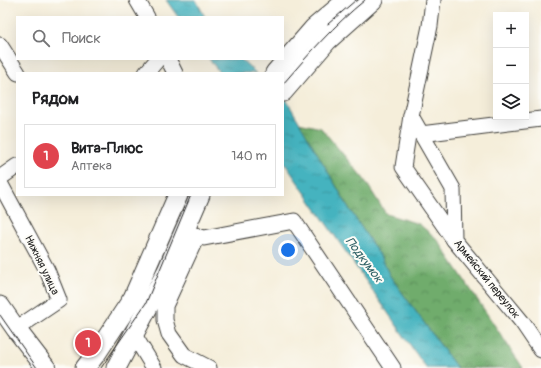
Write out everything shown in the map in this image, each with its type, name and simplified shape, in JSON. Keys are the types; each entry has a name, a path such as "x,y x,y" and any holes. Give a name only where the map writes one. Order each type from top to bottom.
{"main road":[{"path":"284,90 321,34 341,8 374,0"},
{"path":"276,72 321,34"},
{"path":"85,368 96,354 134,294 178,196"},
{"path":"116,368 167,271 190,234 200,196"},
{"path":"0,306 46,368"}],"street":[{"path":"137,0 146,16"},
{"path":"433,0 430,26 411,116 403,167 454,240"},
{"path":"0,45 17,72"},
{"path":"147,72 157,60"},
{"path":"168,60 174,72"},
{"name":"Армейский переулок","path":"411,116 453,189 454,240 522,322 541,350"},
{"path":"421,134 541,119"},
{"path":"0,178 16,167"},
{"name":"Нижняя улица","path":"0,183 47,270 59,300 16,329"},
{"path":"209,368 184,355 169,334 165,320 165,306 190,234 204,238 294,221 393,368"},
{"path":"134,294 150,304"},
{"path":"134,335 154,368"}],"green space":[{"path":"299,123 321,128 364,179 386,214 419,224 437,239 523,368 457,368 390,276 380,256 350,210"}],"water":[{"path":"166,0 196,0 204,16 177,16"},
{"path":"210,60 242,60 255,72 219,72"},
{"name":"Подкумок","path":"284,96 350,210 380,256 390,276 457,368 426,368 284,162"}],"tram line":[{"path":"328,24 356,0"},
{"path":"284,83 332,30 365,0"},
{"path":"101,368 146,303 191,196"},
{"path":"0,315 37,368"}],"place":[{"name":"Вита-Плюс","path":"88,343"}]}
